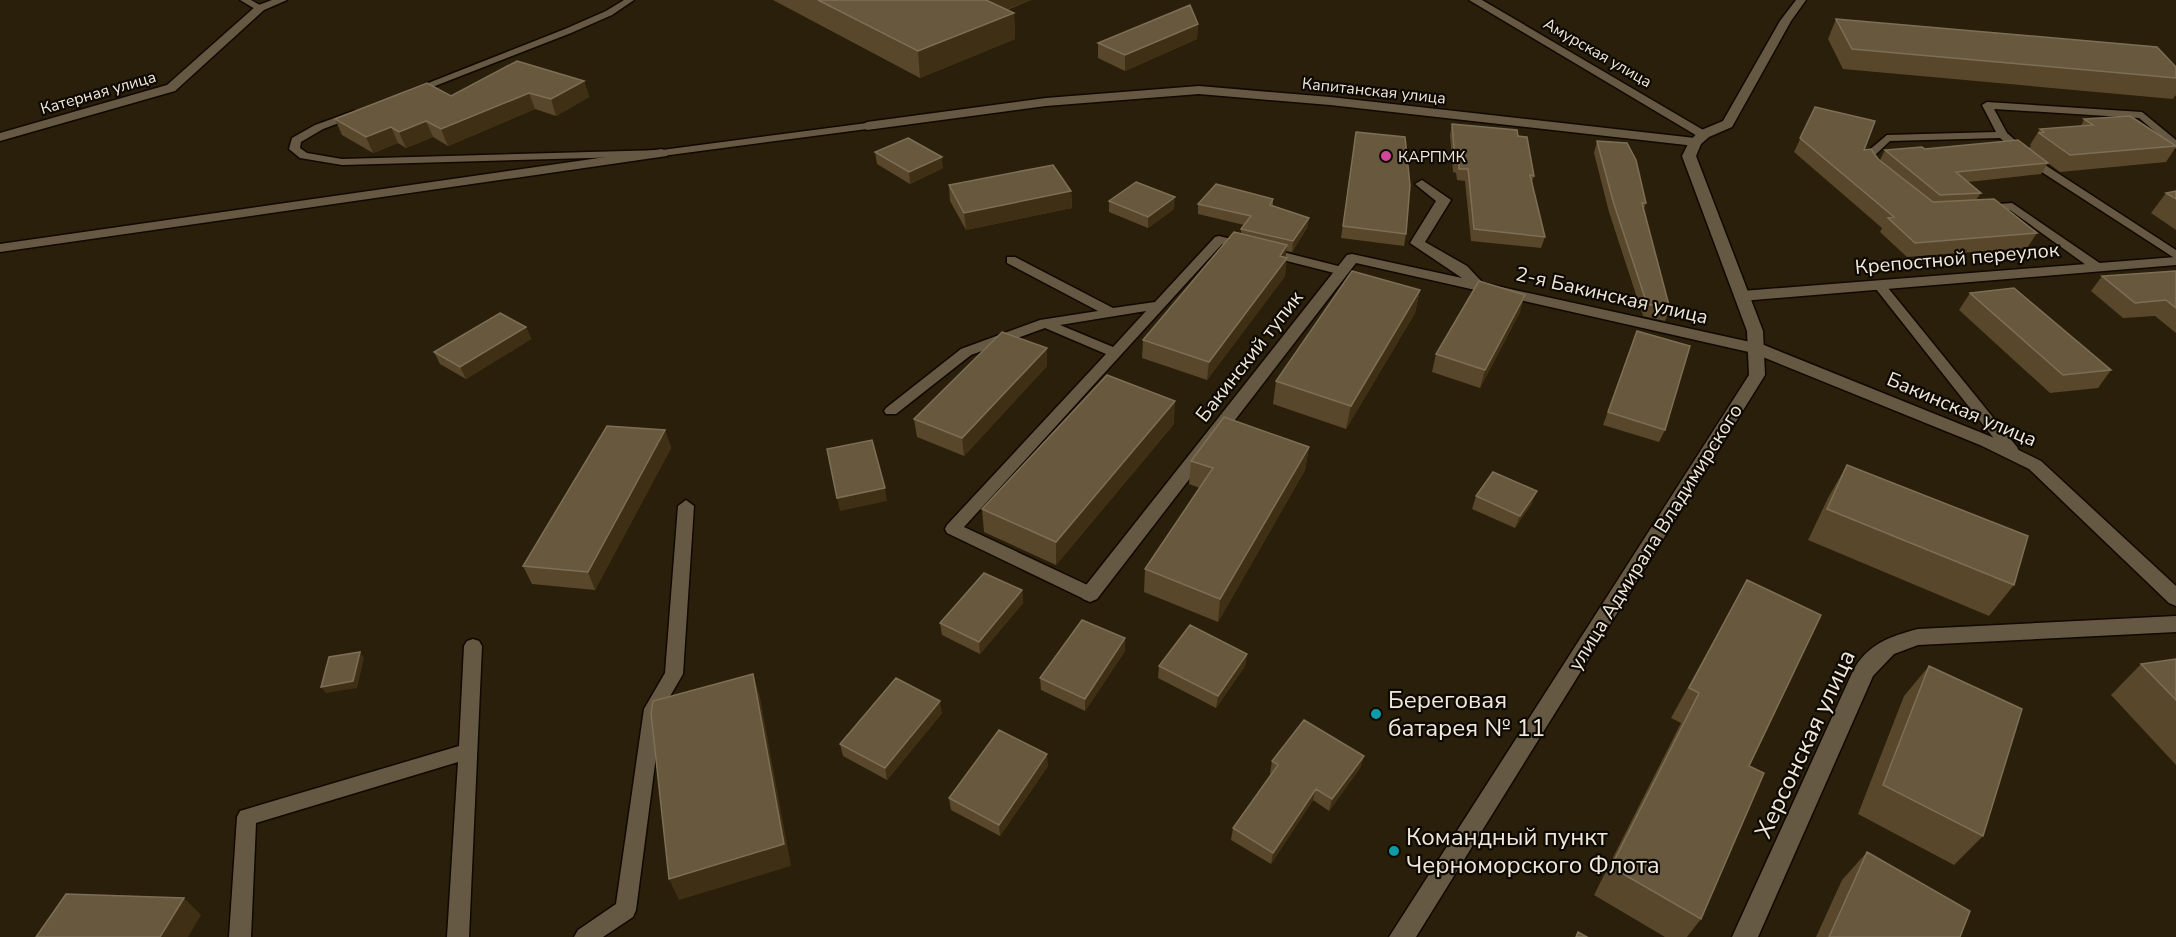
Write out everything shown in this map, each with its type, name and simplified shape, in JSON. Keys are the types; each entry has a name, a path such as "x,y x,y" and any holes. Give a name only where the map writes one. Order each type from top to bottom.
{"street":[{"name":"Катерная улица","path":"0,137 171,88 260,8 282,0"},
{"name":"Амурская улица","path":"1474,0 1700,138"},
{"path":"1700,138 1728,124 1785,21 1801,0"},
{"name":"Капитанская улица","path":"867,126 1046,102 1199,90 1700,138"},
{"name":"улица Адмирала Владимирского","path":"1402,937 1757,375 1758,349 1755,332 1689,156 1700,138"},
{"path":"0,249 662,153"},
{"path":"1422,184 1444,200 1417,243 1462,269 1479,286"},
{"name":"Крепостной переулок","path":"1742,296 2176,261"},
{"name":"2-я Бакинская улица","path":"1347,264 1479,286 1758,349"},
{"name":"Бакинский тупик","path":"1090,594 1347,264"},
{"name":"Бакинская улица","path":"1758,349 2012,451 2036,465 2176,598"},
{"name":"Херсонская улица","path":"1745,937 1864,671 1875,654 1894,643 1918,637 2176,624"}],"lane":[{"path":"244,0 260,8"},
{"path":"405,94 568,31 609,13 630,0"},
{"path":"2176,146 2142,115 1987,105 2003,135 2035,163 2176,255"},
{"path":"362,110 304,134 296,140 294,149 304,156 342,162 662,153 867,126"},
{"path":"1885,176 1866,156 1887,138 2003,135"},
{"path":"1977,209 2012,206 2097,267"},
{"path":"1090,594 953,529 1219,240 1347,264"},
{"path":"1011,260 1112,313"},
{"path":"1880,286 2012,451"},
{"path":"891,411 966,352 1045,323 1159,305"},
{"path":"1045,323 1115,353"},
{"path":"585,937 626,910 652,709 674,674 686,507"},
{"path":"458,937 473,646"},
{"path":"240,937 247,817 468,751"}],"building":[{"path":"818,0 986,0 1014,13 918,51"},
{"path":"1190,5 1198,24 1125,55 1098,43"},
{"path":"1836,19 2157,47 2176,67 2176,78 1852,49"},
{"path":"517,61 584,81 551,99 529,93 441,129 426,121 399,132 391,127 366,137 335,119 427,83 451,96"},
{"path":"1815,107 1875,121 1864,150 1871,149 1878,159 1933,202 1994,199 2037,233 1915,243 1888,218 1894,217 1800,138"},
{"path":"2130,116 2176,146 2070,155 2039,133 2044,132 2040,129 2093,125 2084,119"},
{"path":"1452,124 1517,130 1518,136 1527,137 1534,176 1530,175 1545,237 1474,229 1468,169 1459,169 1459,161 1455,161"},
{"path":"1356,132 1405,137 1410,185 1406,234 1343,226"},
{"path":"908,138 942,157 909,172 875,152"},
{"path":"2018,140 2048,163 1956,172 1981,193 1940,195 1885,150 1922,147 1925,149"},
{"path":"1597,141 1627,143 1636,160 1646,203 1642,203 1670,309 1647,304 1613,201"},
{"path":"1053,165 1071,191 964,213 949,185"},
{"path":"1136,182 1175,197 1148,217 1109,201"},
{"path":"1216,184 1273,199 1270,205 1309,218 1293,241 1241,229 1251,216 1198,204"},
{"path":"2176,191 2176,199 2166,193"},
{"path":"1234,232 1287,245 1280,256 1287,258 1209,362 1143,340"},
{"path":"1352,271 1420,290 1351,406 1276,381"},
{"path":"2176,271 2176,308 2166,300 2135,303 2102,276"},
{"path":"1479,281 1525,295 1485,370 1436,354"},
{"path":"2014,288 2111,370 2063,375 1970,293"},
{"path":"500,313 526,327 460,367 434,352"},
{"path":"1637,331 1690,346 1665,430 1608,412"},
{"path":"1002,332 1047,348 962,438 914,419"},
{"path":"1107,375 1175,401 1056,542 982,509"},
{"path":"1224,417 1309,447 1220,599 1145,569 1213,468 1191,461"},
{"path":"607,426 665,430 588,572 523,566"},
{"path":"872,440 885,488 837,498 827,449"},
{"path":"1847,465 2028,536 2014,585 1827,509"},
{"path":"1493,472 1537,491 1520,516 1476,496"},
{"path":"984,573 1022,590 979,642 940,623"},
{"path":"1747,580 1821,615 1749,766 1764,773 1701,919 1611,867 1699,693 1689,688"},
{"path":"1082,620 1125,638 1085,699 1040,678"},
{"path":"1190,625 1247,654 1218,696 1159,666"},
{"path":"360,652 353,681 321,687 329,657"},
{"path":"2176,659 2176,700 2141,664"},
{"path":"1929,666 2022,709 1983,836 1883,785"},
{"path":"753,674 784,844 669,879 651,713 653,701"},
{"path":"896,678 940,701 885,768 840,744"},
{"path":"1304,720 1364,756 1332,799 1316,789 1273,853 1233,828 1278,765 1272,761"},
{"path":"999,730 1047,754 999,825 949,798"},
{"path":"1867,852 1970,911 1960,937 1829,937"},
{"path":"66,894 184,898 160,937 36,937"},
{"path":"1578,932 1587,937 1576,937"}],"place":[{"name":"КАРПМК","path":"1386,156"},
{"name":"Береговая батарея № 11","path":"1376,714"},
{"name":"Командный пункт Черноморского Флота","path":"1394,851"}]}
